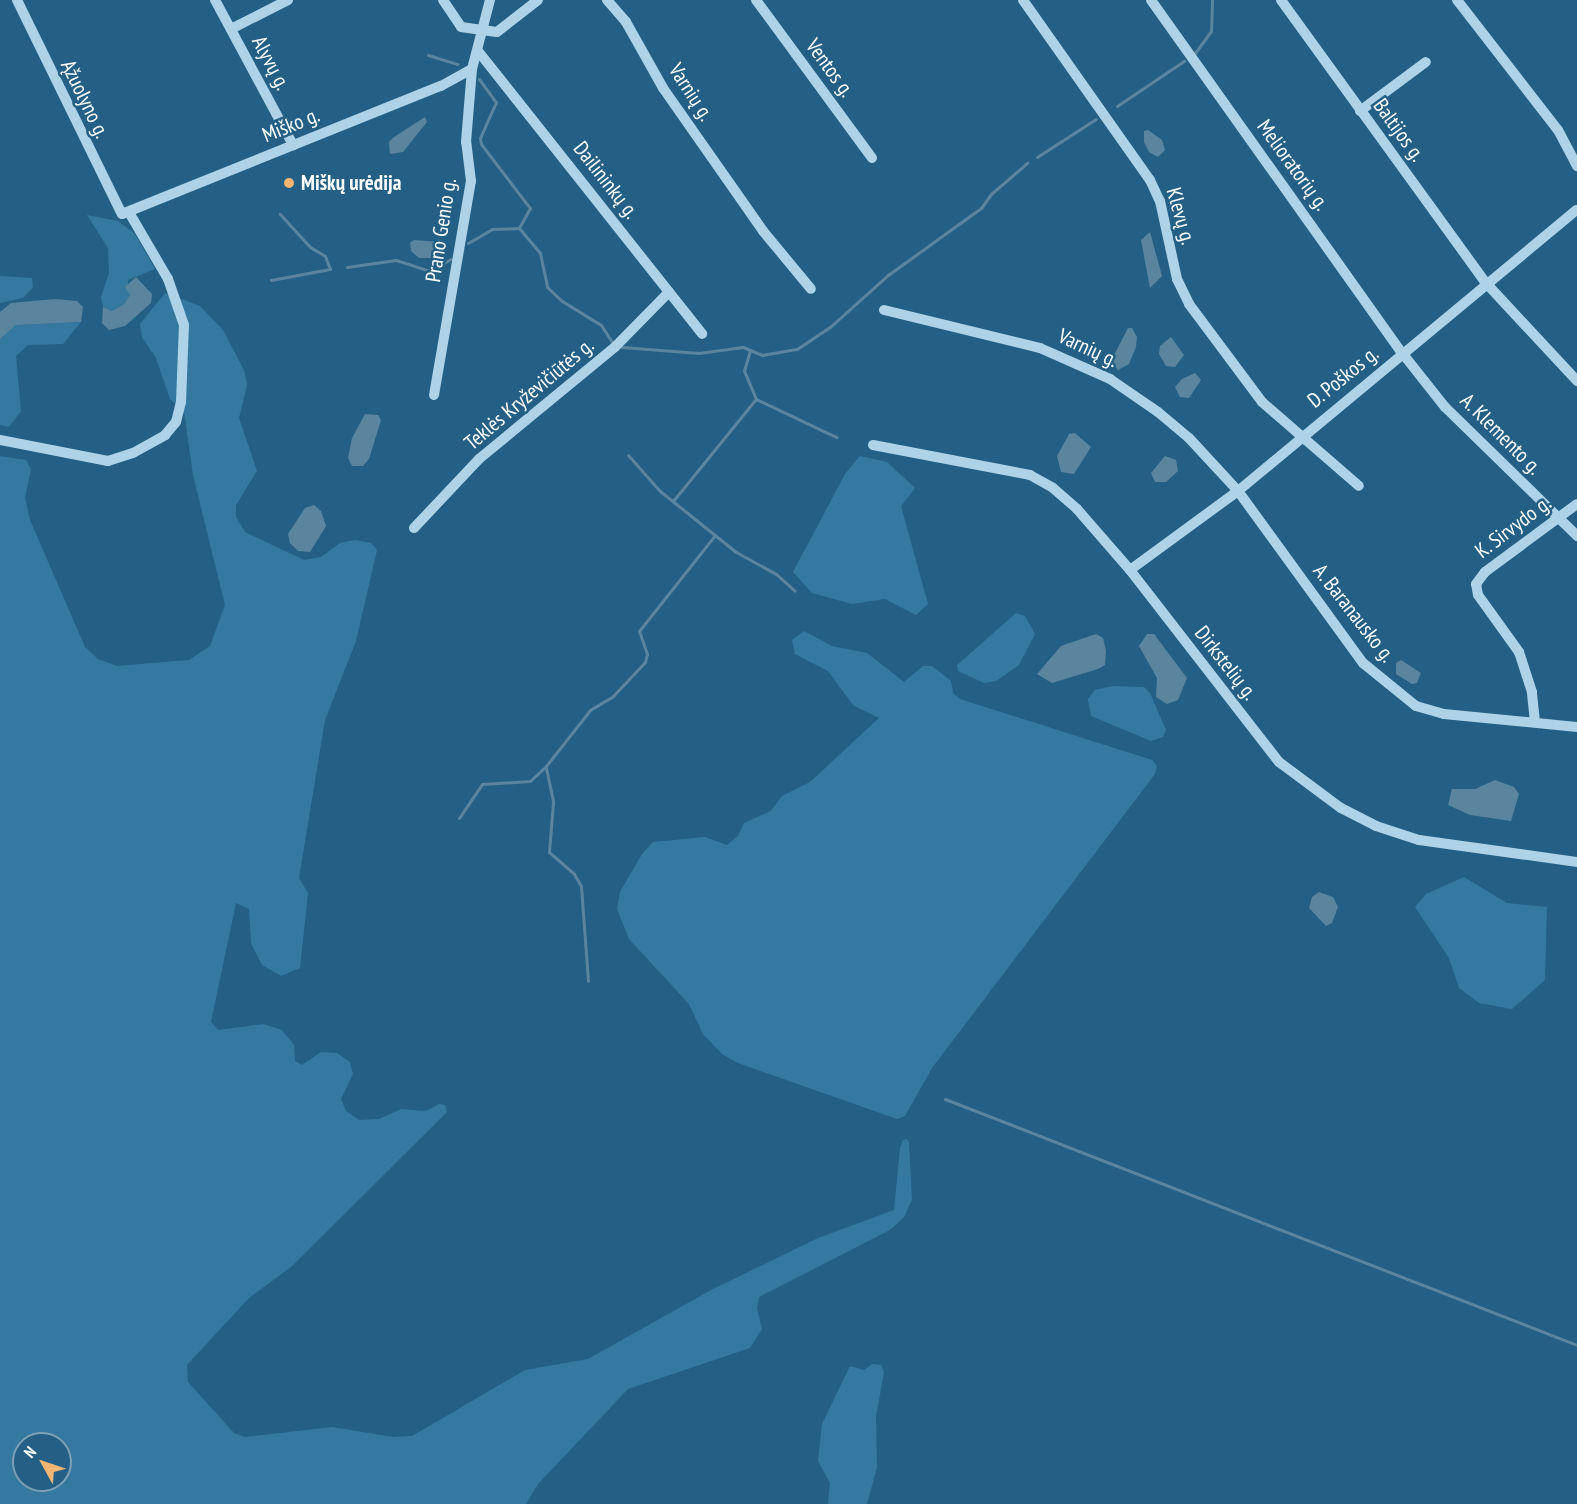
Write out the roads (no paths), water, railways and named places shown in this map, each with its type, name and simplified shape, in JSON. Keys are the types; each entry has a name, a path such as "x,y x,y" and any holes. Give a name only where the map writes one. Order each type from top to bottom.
{"street":[{"name":"Ąžuolyno g.","path":"0,440 108,461 133,453 165,435 176,423 181,402 184,325 168,279 126,214 17,0"},
{"name":"Alyvų g.","path":"215,0 293,145"},
{"path":"231,29 288,0"},
{"path":"443,0 461,27 484,31 504,29 538,0"},
{"name":"Prano Genio g.","path":"434,395 471,181 466,142 472,69 484,31 490,0"},
{"name":"Varnių g.","path":"607,0 626,22 663,88 763,231 811,289"},
{"name":"Ventos g.","path":"756,0 872,159"},
{"name":"Klevų g.","path":"1023,0 1150,180 1160,201 1177,279 1189,304 1262,402 1304,434 1359,486"},
{"name":"Melioratorių g.","path":"1151,0 1403,354"},
{"name":"Baltijos g.","path":"1281,0 1486,283 1577,381"},
{"path":"1457,0 1558,130 1577,166"},
{"name":"Dailininkų g.","path":"478,51 702,334"},
{"path":"1360,111 1426,62"},
{"name":"Miško g.","path":"126,214 441,86 472,69"},
{"name":"D. Poškos g.","path":"1130,570 1238,491 1486,283 1577,210"},
{"name":"Teklės Kryževičiūtės g.","path":"414,528 479,459 615,347 669,292"},
{"name":"Varnių g.","path":"884,310 1040,348 1110,379 1189,438 1238,491"},
{"name":"A. Klemento g.","path":"1403,354 1446,407 1577,536"},
{"name":"Dirkstelių g.","path":"873,445 1030,475 1053,488 1077,509 1130,570 1279,762 1341,808 1376,826 1419,840 1577,862"},
{"name":"A. Baranausko g.","path":"1238,491 1363,663 1387,686 1416,706 1444,714 1577,728"},
{"name":"K. Sirvydo g.","path":"1536,722 1532,692 1519,652 1478,595 1476,584 1485,572 1577,504"}],"waterway":[{"path":"1195,53 1211,31 1212,0"},
{"path":"428,55 458,64"},
{"path":"1117,106 1184,61"},
{"path":"479,79 496,102 480,138 481,144 530,208 519,228"},
{"path":"1037,157 1096,119"},
{"path":"622,347 699,353 743,347 762,355 797,349 830,327 888,275 981,208 991,194 1027,163"},
{"path":"271,280 330,269 325,256 310,247 280,214"},
{"path":"468,243 492,229 519,228 540,253 547,287 562,301 601,325 612,342"},
{"path":"347,267 396,260 430,271 451,259"},
{"path":"673,501 756,399 744,371 750,350"},
{"path":"756,399 836,437"},
{"path":"628,455 660,491 736,552 776,574 795,591"},
{"path":"459,818 482,784 530,781 546,766 590,710 613,696 645,662 647,654 639,631 715,535"},
{"path":"546,768 553,802 549,852 574,874 581,886 588,981"},
{"path":"945,1099 1577,1345"}],"place":[{"name":"Miškų urėdija","path":"289,183"}]}
